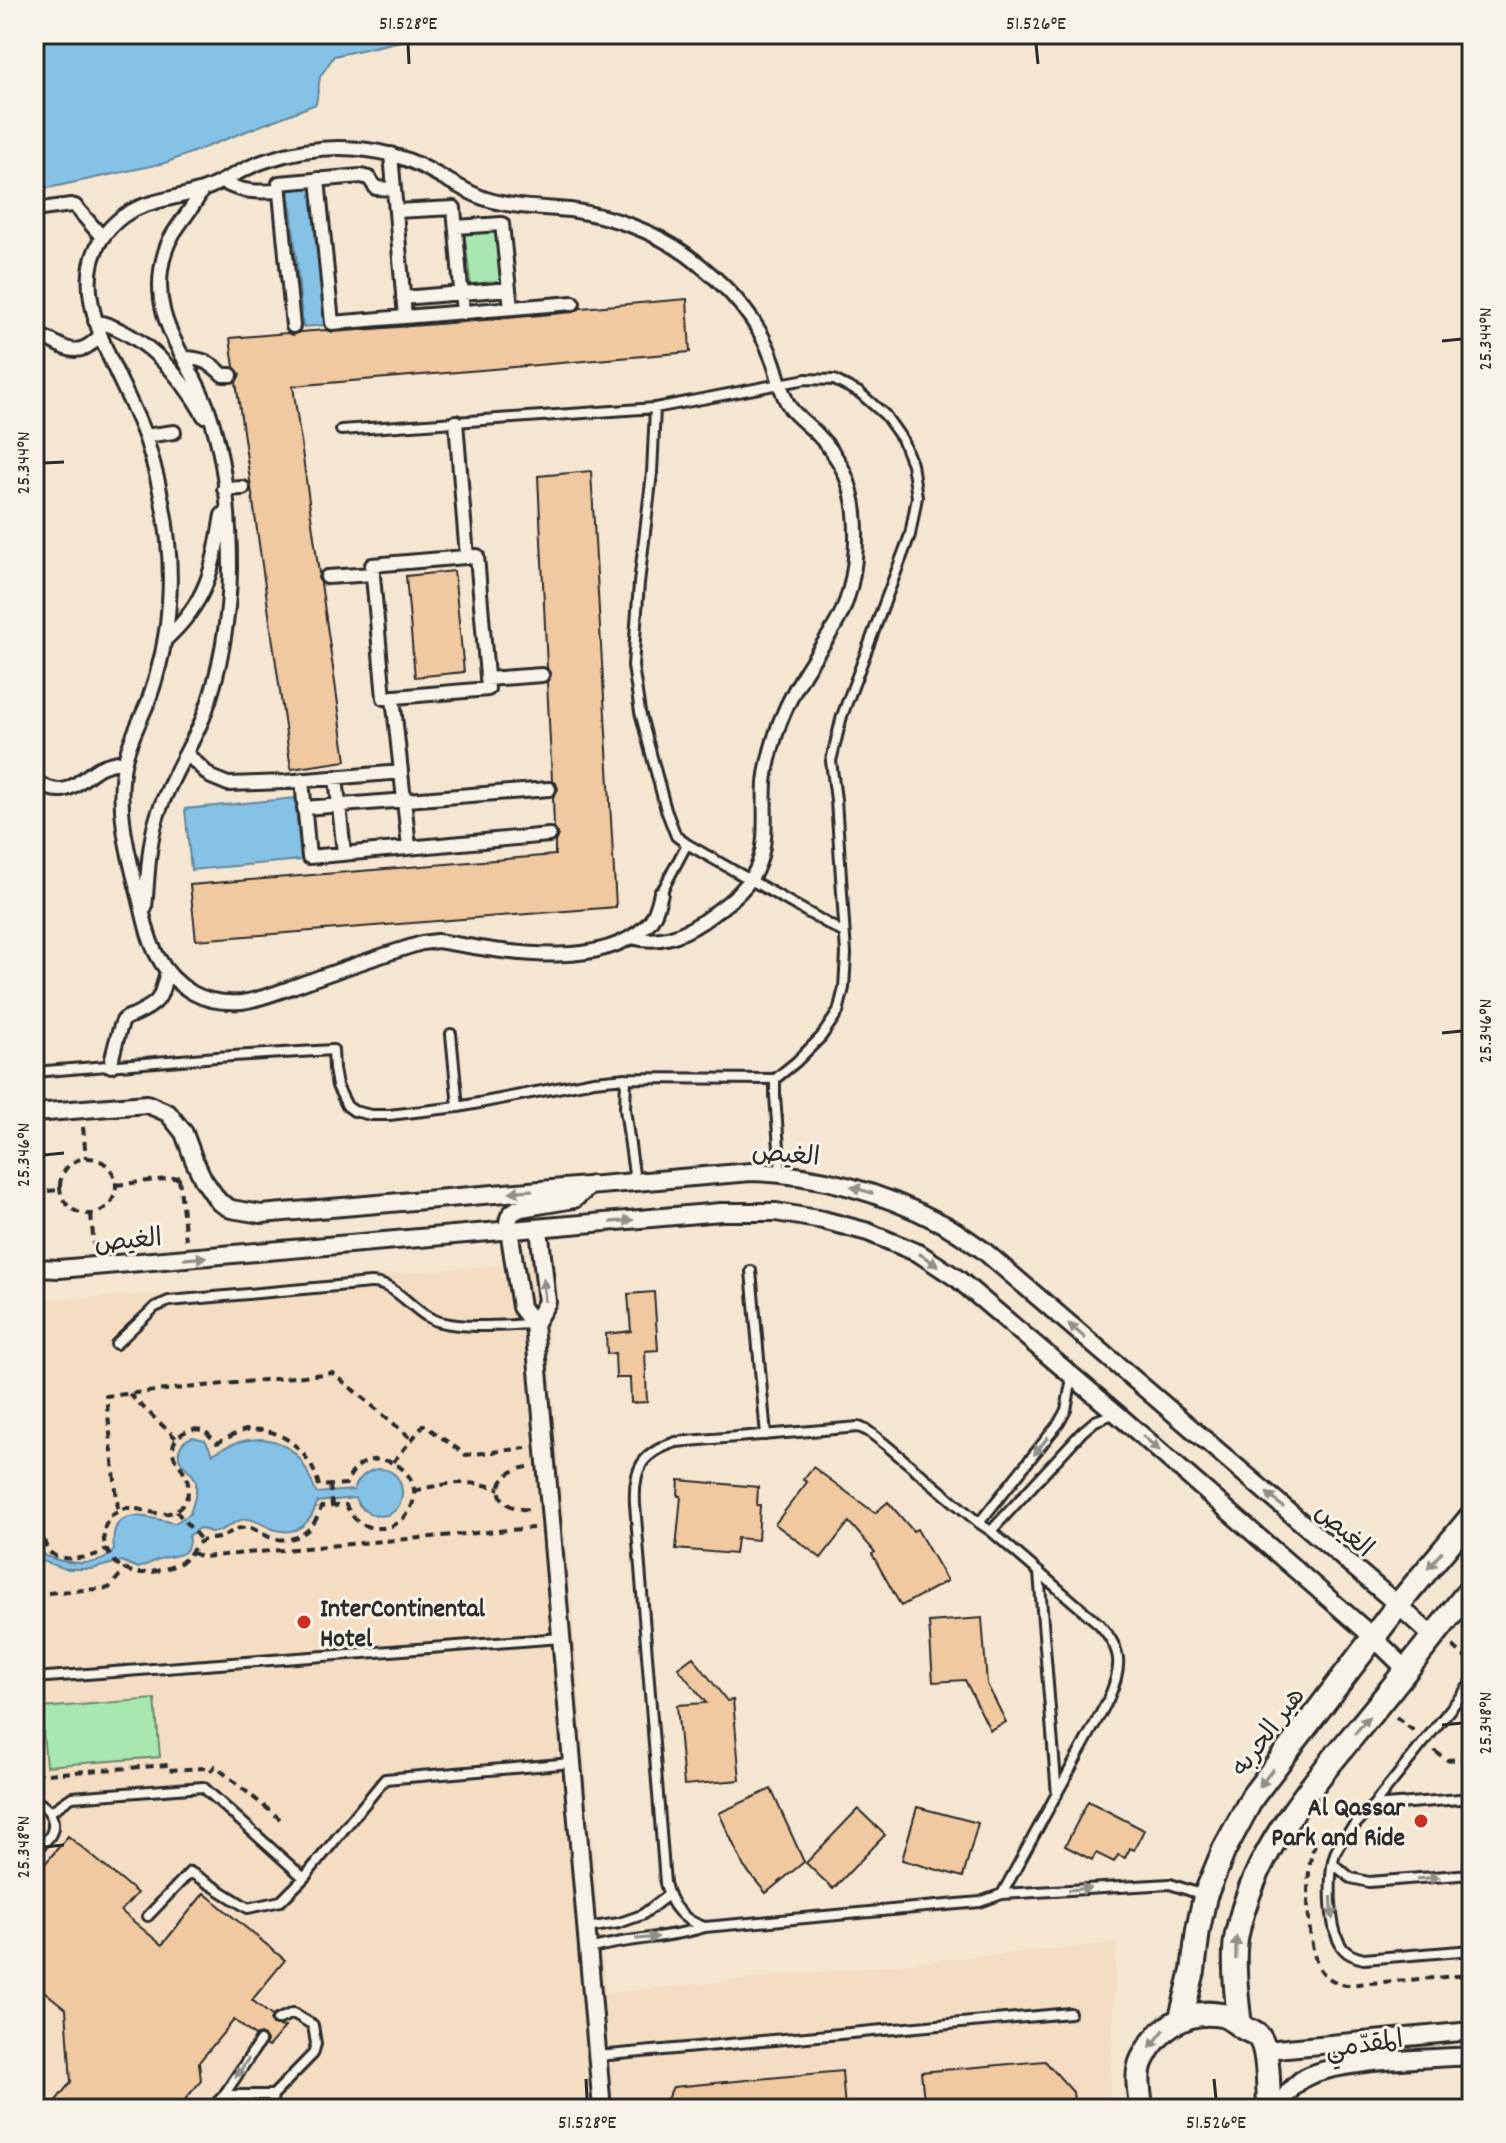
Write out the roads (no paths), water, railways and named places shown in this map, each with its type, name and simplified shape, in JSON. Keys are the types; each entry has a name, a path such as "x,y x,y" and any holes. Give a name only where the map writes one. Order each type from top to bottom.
{"main road":[{"name":"هير الحربه","path":"1181,2018 1193,1971 1205,1896 1224,1850 1253,1796 1398,1605 1472,1516"},
{"path":"1240,2025 1236,2000 1236,1936 1263,1862 1288,1817 1472,1587"},
{"path":"1141,2109 1138,2075 1141,2062 1153,2043 1165,2028 1181,2018 1205,2014 1223,2015 1258,2037 1265,2050 1269,2109"}],"street":[{"path":"631,937 647,941 675,937 702,922 741,892 750,880 758,867 763,848 765,782 774,737 799,683 833,631 848,596 856,550 855,505 849,483 843,467 826,442 790,407 765,342 746,310 701,266 666,242 625,224 597,215 527,207 484,198 410,160 350,147 308,151 266,160 202,190 140,207 124,215 102,237 93,256 91,306 100,336 145,436 167,531 170,589 165,640 147,704 125,761 122,792 128,850 144,919 154,952 167,971 197,996 242,1002 422,943 437,941 540,955 590,952 631,937 648,925 661,893"},
{"path":"391,154 405,317"},
{"path":"293,326 279,183 361,176 369,178 376,188 394,189"},
{"path":"318,179 332,323 573,303"},
{"path":"222,181 246,191 280,191"},
{"path":"144,919 148,866 157,817 203,716 220,656 230,572 225,495 209,413 168,330 160,290 165,252 173,232 202,190"},
{"path":"34,210 75,206 102,237"},
{"path":"396,211 454,208 463,313"},
{"path":"456,227 502,224 511,308"},
{"path":"403,298 509,289"},
{"path":"432,296 434,315"},
{"path":"95,321 132,338 165,363 181,381 213,431"},
{"path":"34,335 46,336 60,347 71,349 86,347 100,336"},
{"path":"165,363 173,358 202,359 223,375 231,375"},
{"path":"456,422 467,557"},
{"path":"145,436 174,432"},
{"path":"225,495 243,488"},
{"path":"165,640 190,614 202,596 216,552 225,495"},
{"path":"477,556 488,689 384,698 372,565 467,557 477,556"},
{"path":"327,577 373,574"},
{"path":"487,679 542,675"},
{"path":"393,697 409,847"},
{"path":"186,753 211,777 228,784 401,772"},
{"path":"34,781 48,789 70,788 100,768 125,761"},
{"path":"336,777 344,853"},
{"path":"302,780 309,857 549,835"},
{"path":"304,808 549,789"},
{"path":"111,1066 122,1022 156,1003 167,971"},
{"name":"الغيص","path":"34,1113 147,1104 168,1113 184,1133 198,1168 219,1202 231,1209 261,1214 751,1172 828,1180 885,1197 944,1224 983,1250 1435,1635"},
{"path":"591,1185 574,1199 514,1211 508,1218 508,1231 521,1307 534,1324 602,2109"},
{"name":"الغيص","path":"34,1268 96,1266 721,1212 776,1212 868,1232 920,1254 958,1279 1116,1413 1407,1670"},
{"path":"534,1324 547,1302 539,1228"},
{"name":"المقدّمي","path":"1265,2050 1472,2031"},
{"name":"المقدّمي","path":"1278,2109 1300,2081 1314,2074 1364,2064 1472,2056"}],"lane":[{"path":"34,1072 333,1050 337,1086 347,1106 371,1115 389,1115 458,1107 594,1081 626,1078 775,1079 821,1037 838,1012 844,988 844,933 831,761 848,701 910,535 917,497 912,464 902,439 885,415 860,393 834,380 806,379 655,408 341,430"},
{"path":"655,408 652,473 633,666 640,712 666,810 676,836 687,844 844,933"},
{"path":"661,893 687,844"},
{"path":"451,1034 458,1107"},
{"path":"626,1078 625,1109 635,1181"},
{"path":"775,1079 781,1173"},
{"path":"751,1271 766,1435"},
{"path":"116,1344 155,1307 169,1301 377,1283 437,1321 483,1325 534,1324"},
{"path":"979,1523 1059,1423 1066,1410 1072,1377"},
{"path":"991,1531 1082,1432 1095,1421 1116,1413"},
{"path":"705,1927 682,1916 668,1895 634,1489 637,1473 645,1459 657,1448 676,1442 859,1427 885,1444 991,1531 1105,1631 1118,1654 1117,1678 1002,1894"},
{"path":"1039,1573 1057,1795"},
{"path":"34,1678 562,1638"},
{"path":"1470,1685 1472,1701"},
{"path":"1470,1685 1336,1851 1333,1864 1333,1923 1338,1943 1350,1956 1364,1959 1472,1950"},
{"path":"148,1916 190,1872 248,1908 281,1901 304,1878 385,1779 573,1763"},
{"path":"50,1812 72,1797 203,1787 304,1878"},
{"path":"1373,1806 1472,1798"},
{"path":"34,1800 44,1805 53,1821 49,1838 34,1848"},
{"path":"1333,1864 1351,1878 1369,1882 1472,1874"},
{"path":"589,1949 705,1927 980,1902 1002,1894 1170,1884 1205,1896"},
{"path":"587,1928 619,1923 642,1915 668,1895"},
{"path":"271,2109 273,2095 313,2054 316,2044 313,2025 304,2018 293,2013 277,2020"},
{"path":"598,2056 1070,2013"},
{"path":"211,2109 260,2041"},
{"path":"224,2095 273,2095"},
{"path":"224,2095 241,2109"}],"water":[{"path":"34,34 420,34 334,56 320,77 316,104 165,163 34,191"},
{"path":"313,183 326,325 303,327 289,185"},
{"path":"295,798 301,860 191,870 185,809"},
{"path":"193,1437 205,1440 213,1454 246,1440 280,1443 299,1458 316,1493 354,1490 365,1474 373,1470 388,1471 400,1481 401,1500 397,1508 384,1516 368,1513 355,1498 317,1502 308,1521 291,1531 276,1530 246,1519 216,1532 199,1528 189,1536 184,1553 138,1568 122,1561 92,1569 66,1569 39,1560 34,1563 34,1535 43,1543 43,1555 70,1562 90,1562 108,1556 114,1550 114,1535 123,1519 141,1517 175,1523 190,1514 196,1482 181,1462 179,1450 183,1443"}],"place":[{"name":"InterContinental Hotel","path":"304,1622"},
{"name":"Al Qassar Park and Ride","path":"1421,1821"}]}
